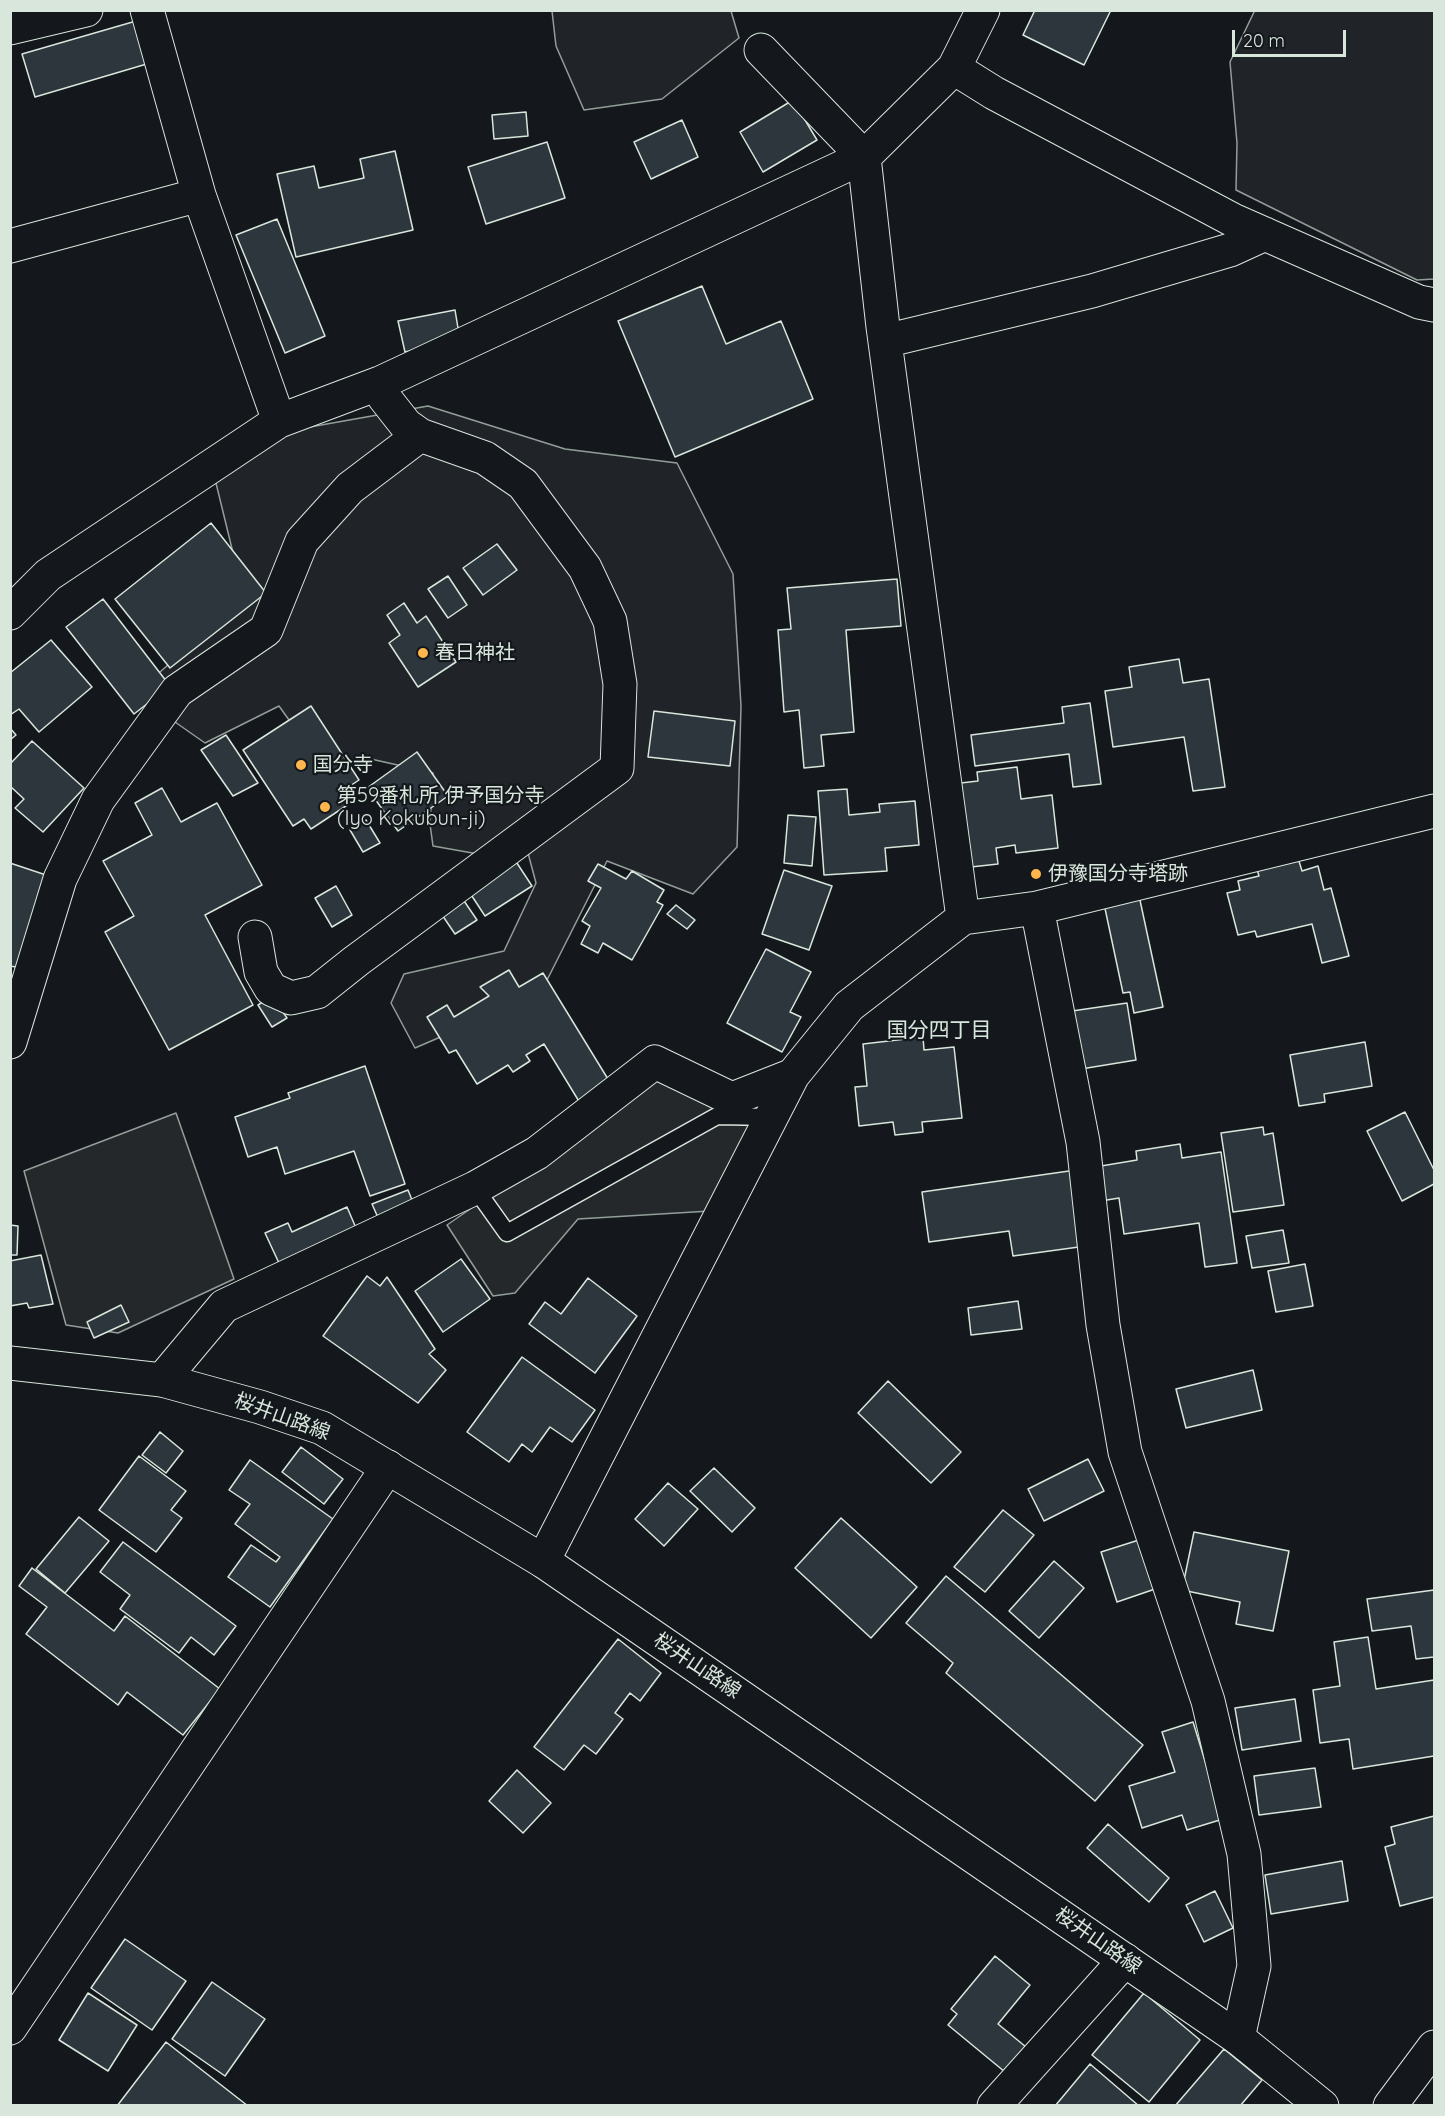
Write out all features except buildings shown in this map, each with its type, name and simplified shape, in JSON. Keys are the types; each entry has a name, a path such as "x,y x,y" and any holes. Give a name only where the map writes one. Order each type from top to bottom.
{"street":[{"path":"10,28 86,10"},
{"path":"147,10 200,195 279,421"},
{"path":"10,613 48,575 279,421 380,383 864,157 954,68 983,10"},
{"path":"761,50 864,157 885,341 963,918"},
{"path":"954,68 1015,104 1233,220 1419,302 1434,305"},
{"path":"10,246 200,195"},
{"path":"885,341 1092,291 1230,250 1264,234"},
{"path":"255,937 261,972 271,989 291,998 317,992 617,768 620,684 610,621 585,568 523,484 485,458 420,435 406,425 384,397 380,383"},
{"path":"10,1042 60,879 98,800 177,691 266,630 302,541 350,488 420,435"},
{"path":"543,1561 793,1075 849,1006 963,918 1037,908 1434,810"},
{"path":"1037,908 1083,1142 1103,1325 1125,1452 1208,1701 1244,1854 1254,1966 1238,2038"},
{"path":"162,1380 224,1306 475,1188 537,1153 656,1062 732,1099 793,1075"},
{"name":"桜井山路線","path":"10,1363 162,1380 260,1407 322,1428 543,1561 1238,2038 1314,2103"},
{"path":"10,2028 388,1467"},
{"path":"994,2106 1125,1960"},
{"path":"1390,2106 1434,2047"}],"lane":[{"path":"475,1188 507,1233 717,1116 771,1117"}],"shaded area":[{"path":"1255,10 1434,11 1434,279 1417,280 1236,190 1237,143 1230,62"},
{"path":"552,11 731,11 739,38 662,99 584,110 556,46"},
{"path":"428,406 565,449 677,463 733,574 741,706 737,847 693,894 607,861 540,994 415,1048 391,1003 404,974 504,951 536,883 528,853 495,857 433,846 430,824 433,773 362,757 329,776 279,706 205,743 135,694 244,598 215,479 293,430"},
{"path":"669,1072 773,1092 710,1211 578,1219 515,1293 493,1296 447,1225"},
{"path":"176,1113 234,1279 118,1333 66,1325 24,1171"}],"place":[{"name":"春日神社","path":"423,653"},
{"name":"国分寺","path":"301,765"},
{"name":"第59番札所 伊予国分寺 (Iyo Kokubun-ji)","path":"325,807"},
{"name":"伊豫国分寺塔跡","path":"1036,874"}],"district":[{"name":"国分四丁目","path":"939,1031"}]}
